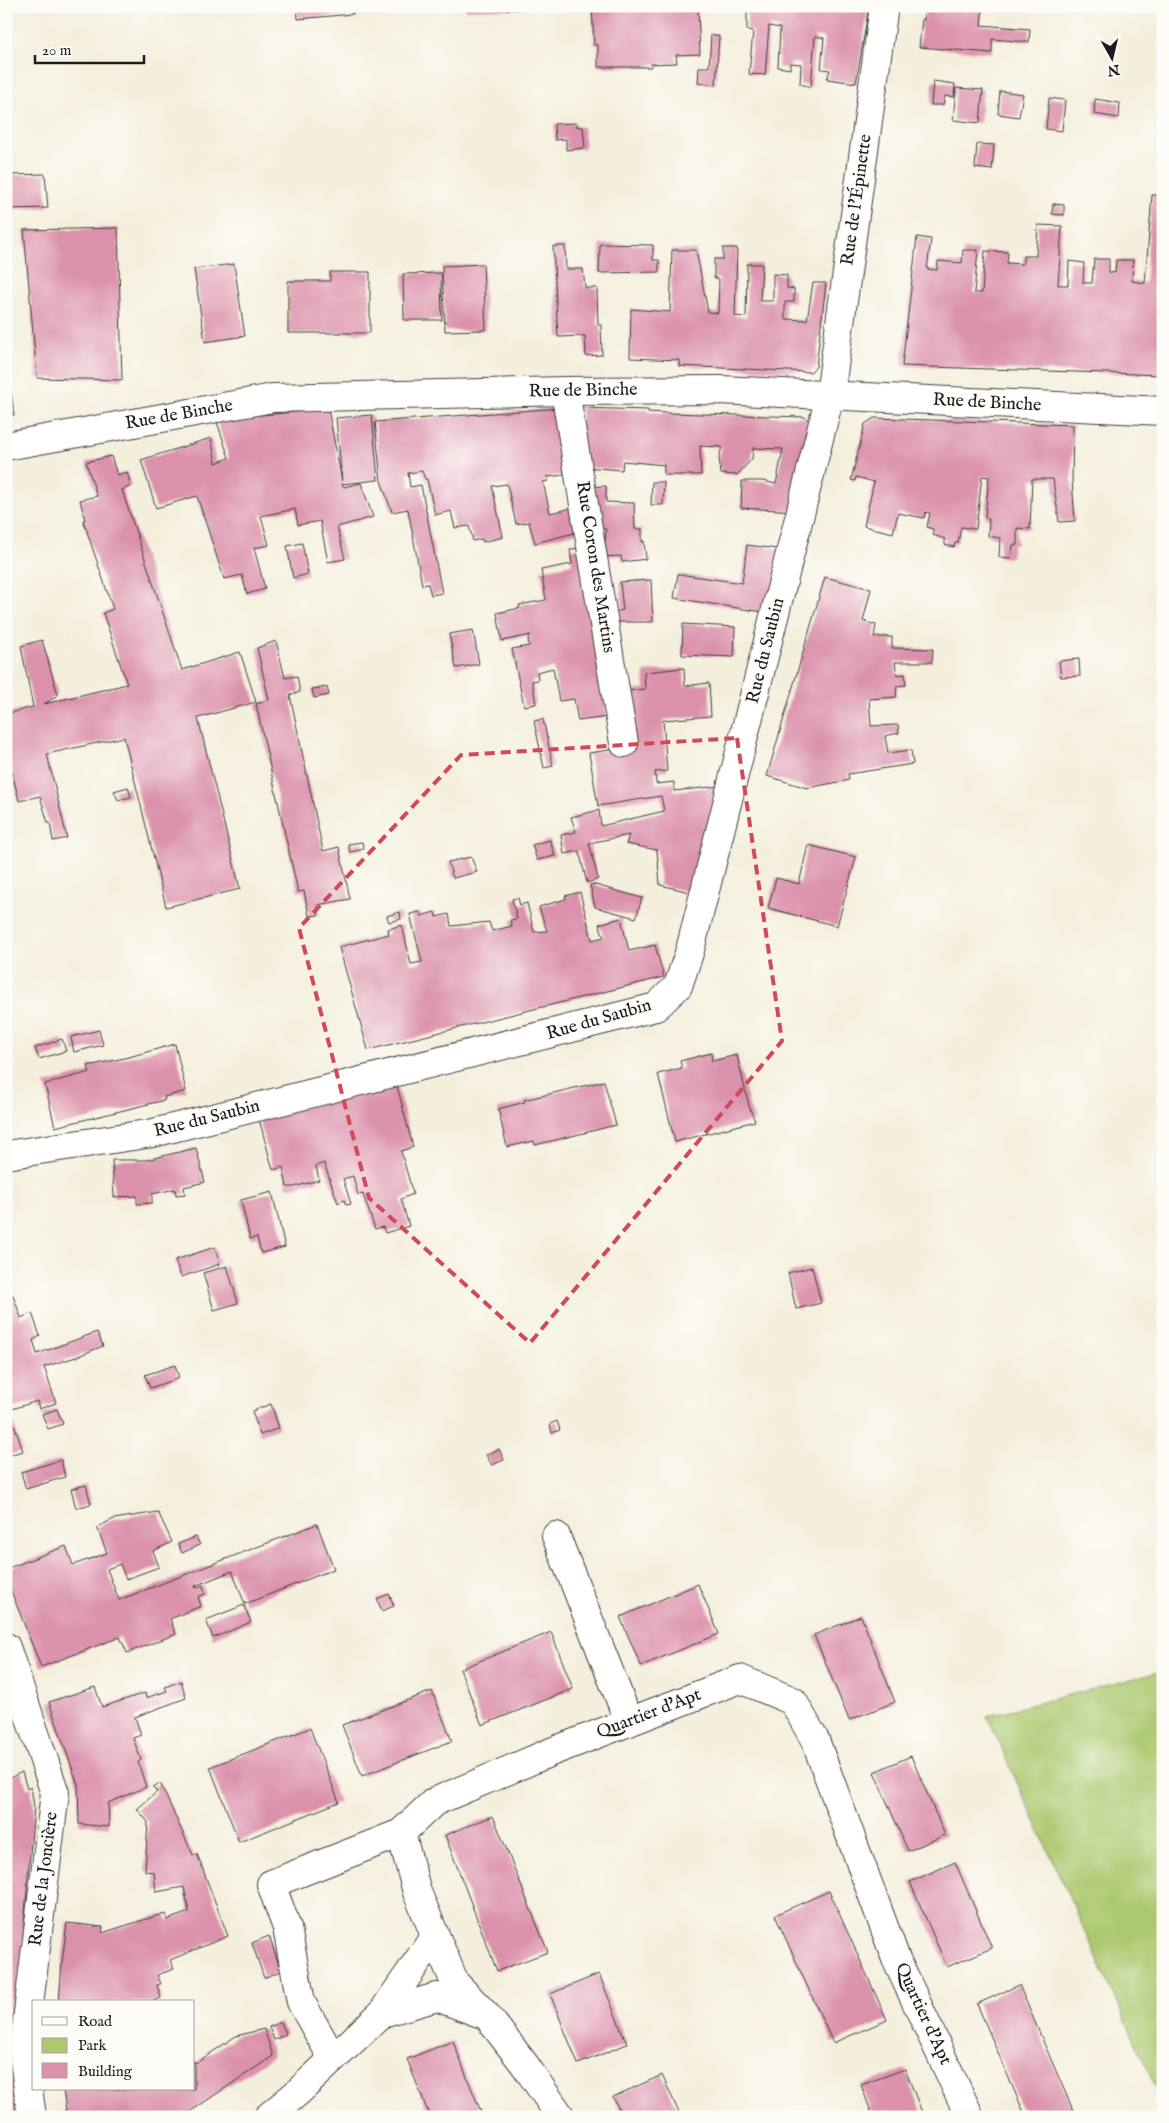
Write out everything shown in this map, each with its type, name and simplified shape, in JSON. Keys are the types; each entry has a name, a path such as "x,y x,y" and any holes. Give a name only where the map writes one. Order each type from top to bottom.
{"street":[{"name":"Rue de l'Épinette","path":"830,395 884,6"},
{"name":"Rue de Binche","path":"6,446 273,398 565,391 720,390 1163,411"},
{"name":"Rue Coron des Martins","path":"565,391 624,743"},
{"name":"Rue du Saubin","path":"6,1155 153,1133 656,1007 678,986 690,950 830,395"},
{"path":"556,1536 628,1722"},
{"name":"Rue de la Joncière","path":"6,1647 55,1793 24,2053 32,2117"},
{"name":"Quartier d'Apt","path":"401,1833 434,1802 551,1752 740,1679 793,1701 815,1740 896,1959 970,2117"},
{"path":"333,2059 301,2002 288,1928 271,1884 401,1833 417,1892 455,1983 488,2017 525,2065 561,2117"},
{"path":"268,2117 297,2093 382,2012 435,1936"},
{"path":"382,2012 436,1998 488,2017"}],"highlighted area":[{"path":"737,738 782,1041 530,1343 369,1198 299,928 461,755"}],"green space":[{"path":"1163,1671 1163,2103 987,1716"}],"building":[{"path":"297,6 352,6 353,14 298,19"},
{"path":"466,6 522,6 522,9 466,10"},
{"path":"592,6 668,6 669,9 698,10 700,54 676,55 677,63 651,64 651,67 598,67 598,45 594,45"},
{"path":"747,6 869,6 856,83 827,79 830,70 821,69 824,38 815,36 811,87 800,84 801,64 790,63 790,69 778,67 780,28 769,26 765,75 749,74 753,31 747,30"},
{"path":"925,6 983,6 981,25 1030,29 1029,42 992,39 992,53 919,47"},
{"path":"711,35 719,36 716,85 698,83 699,67 709,67"},
{"path":"933,81 955,84 954,97 945,96 943,105 931,105"},
{"path":"956,88 983,90 980,123 953,120"},
{"path":"1000,91 1023,94 1019,117 998,114"},
{"path":"1049,98 1065,100 1062,131 1046,129"},
{"path":"1095,99 1120,103 1119,118 1094,114"},
{"path":"576,123 576,126 583,127 585,148 566,150 566,139 555,140 554,124"},
{"path":"977,144 994,145 992,170 975,168"},
{"path":"45,174 48,208 6,209 6,175"},
{"path":"1152,195 1163,195 1160,254 1163,254 1163,375 902,366 917,237 931,239 927,269 937,270 938,261 962,263 963,250 978,250 974,293 982,293 985,251 1008,252 1007,263 1023,264 1023,256 1036,256 1038,225 1062,226 1058,285 1068,285 1069,261 1084,263 1083,283 1092,283 1094,259 1109,259 1109,272 1115,273 1116,260 1133,260 1132,281 1145,283"},
{"path":"1053,204 1064,205 1064,215 1052,214"},
{"path":"118,228 122,380 37,378 24,230"},
{"path":"600,244 653,245 653,260 659,260 659,272 599,273"},
{"path":"553,246 565,246 566,269 583,269 585,288 597,288 598,325 601,325 602,355 586,356 585,336 558,337"},
{"path":"723,248 737,248 735,316 746,317 747,264 762,264 760,301 773,301 773,274 787,275 787,288 794,289 794,302 785,302 785,319 807,320 813,283 826,283 816,367 810,372 679,366 679,360 630,358 631,309 670,312 672,250 696,250 708,312 718,313 719,279 714,278 714,259 723,259"},
{"path":"234,264 245,336 205,342 194,269"},
{"path":"483,264 486,330 445,331 442,266"},
{"path":"330,272 370,272 370,333 288,333 288,281 330,281"},
{"path":"441,273 442,320 404,320 403,274"},
{"path":"6,367 8,367 14,415 6,416"},
{"path":"559,408 564,475 547,477 548,481 543,482 550,513 581,506 586,530 535,543 529,522 516,524 507,484 492,486 503,537 483,542 482,539 473,541 469,526 455,528 451,511 435,515 427,479 425,479 422,471 408,473 410,487 421,485 442,593 431,595 428,584 422,585 408,509 392,512 381,481 375,422"},
{"path":"581,408 648,410 648,412 667,413 805,417 812,424 796,511 741,508 742,481 763,481 776,484 783,449 753,448 752,459 737,475 721,474 719,458 722,447 700,446 701,475 664,475 664,465 623,461 622,470 584,467"},
{"path":"328,409 342,481 336,418 372,415 378,480 342,484 344,487 361,483 373,517 337,527 345,559 328,562 320,521 298,525 295,509 261,516 269,545 254,548 265,589 247,594 242,575 224,579 197,496 156,508 141,460 211,438 216,463 229,458 217,422 250,416"},
{"path":"874,418 1073,425 1072,480 1075,521 1059,522 1053,479 1032,479 1030,529 1017,528 1017,545 1013,545 1011,558 999,557 1000,538 988,536 989,519 985,518 989,477 982,476 976,529 961,527 958,543 955,543 954,547 945,545 945,539 933,535 933,529 927,527 930,513 926,512 924,518 898,513 893,533 864,526 874,482 856,477 855,481 851,480 865,424"},
{"path":"111,456 117,475 127,472 131,486 122,490 182,670 240,652 256,702 198,718 240,889 166,907 124,737 47,754 67,838 53,841 50,823 48,823 40,796 19,801 6,748 6,714 33,707 21,646 42,640 58,695 44,704 127,684 103,613 113,609 83,520 85,520 80,500 97,496 86,462"},
{"path":"652,482 664,482 663,505 651,505"},
{"path":"606,486 606,502 634,503 635,529 642,529 642,542 644,541 646,559 622,562 621,556 599,557 597,543 605,542 606,529 594,529 588,487"},
{"path":"302,543 308,574 293,578 287,546"},
{"path":"747,545 785,550 769,613 674,598 678,574 742,583"},
{"path":"583,546 607,717 578,721 574,699 559,701 553,668 537,672 538,680 532,681 536,704 524,706 512,649 529,646 528,639 531,635 502,641 497,613 520,608 519,605 546,600 541,570 572,564 570,550"},
{"path":"825,577 871,589 863,621 876,625 874,637 892,637 892,648 933,649 932,662 895,662 897,675 905,674 906,685 897,686 896,697 869,699 871,726 898,725 899,733 885,736 888,753 911,750 913,764 848,774 849,780 807,788 767,776"},
{"path":"651,580 653,622 616,622 615,612 623,610 620,582"},
{"path":"683,624 735,627 734,657 682,655"},
{"path":"473,630 479,664 456,668 449,634"},
{"path":"276,641 285,678 297,676 300,692 290,695 323,851 339,847 350,899 317,905 319,915 309,916 304,891 298,892 256,704 269,700 257,648"},
{"path":"1079,659 1080,676 1061,677 1059,661"},
{"path":"684,668 685,686 709,683 711,716 663,720 667,771 655,772 656,784 674,782 674,791 720,786 690,892 660,885 657,850 626,844 629,835 589,843 598,879 587,883 579,851 564,854 561,835 576,832 571,817 599,810 601,826 664,811 661,796 598,806 589,753 629,747 620,692 645,689 644,672"},
{"path":"327,687 329,695 314,698 312,689"},
{"path":"543,719 553,766 544,768 534,721"},
{"path":"128,787 131,797 118,800 114,791"},
{"path":"550,840 555,856 537,860 532,845"},
{"path":"362,842 364,849 350,852 348,844"},
{"path":"808,845 856,857 837,926 768,908 776,878 799,884"},
{"path":"471,857 477,872 453,878 448,862"},
{"path":"590,885 642,898 636,918 595,907"},
{"path":"580,892 592,940 604,937 599,924 621,918 629,951 655,945 664,977 368,1050 339,947 389,934 388,929 402,925 411,964 422,962 410,914 420,912 421,916 435,912 436,917 449,914 451,926 489,922 492,931 512,926 510,920 517,919 512,899 518,898 520,905 527,903 534,932 547,931 539,907 566,899 565,896"},
{"path":"400,912 401,919 389,922 387,916"},
{"path":"99,1030 103,1045 74,1052 71,1037"},
{"path":"62,1039 66,1051 39,1059 35,1048"},
{"path":"175,1044 186,1091 164,1097 165,1100 55,1127 45,1084 90,1072 88,1066"},
{"path":"711,1053 712,1061 737,1055 749,1106 755,1121 675,1142 658,1074 682,1068 680,1061"},
{"path":"604,1081 616,1125 535,1145 534,1141 507,1147 498,1109 525,1102 524,1100"},
{"path":"396,1082 413,1147 401,1151 413,1194 401,1199 409,1226 385,1233 383,1227 375,1229 363,1194 358,1195 353,1176 343,1179 351,1204 346,1205 344,1200 338,1203 324,1163 316,1166 319,1180 287,1187 283,1167 273,1170 259,1119"},
{"path":"196,1148 205,1182 184,1187 185,1194 176,1195 175,1189 152,1194 152,1203 137,1204 137,1196 114,1197 112,1160 146,1160"},
{"path":"272,1192 285,1247 261,1253 257,1237 250,1239 241,1200"},
{"path":"215,1247 220,1264 181,1277 175,1260"},
{"path":"227,1266 238,1303 214,1310 203,1273"},
{"path":"812,1267 821,1303 796,1309 788,1273"},
{"path":"13,1295 21,1318 32,1313 40,1336 33,1340 37,1354 97,1332 103,1346 44,1367 56,1403 39,1409 37,1401 9,1410 23,1451 6,1456 6,1298"},
{"path":"175,1365 179,1378 150,1388 145,1375"},
{"path":"271,1404 279,1428 260,1435 252,1411"},
{"path":"57,1409 63,1424 48,1429 42,1414"},
{"path":"557,1421 560,1430 552,1433 550,1424"},
{"path":"499,1449 504,1460 492,1465 486,1455"},
{"path":"61,1460 65,1477 26,1489 21,1472"},
{"path":"86,1485 91,1504 76,1508 71,1489"},
{"path":"158,1512 172,1542 153,1551 159,1567 126,1579 120,1564 107,1569 119,1600 317,1524 334,1569 245,1604 232,1571 195,1586 196,1588 203,1585 205,1594 198,1597 201,1606 170,1619 176,1634 127,1653 120,1637 41,1667 6,1578 6,1569 66,1546 73,1565 107,1553 97,1527 114,1519"},
{"path":"196,1537 200,1545 182,1553 178,1544"},
{"path":"698,1584 719,1634 641,1666 620,1617"},
{"path":"389,1594 394,1606 382,1611 377,1599"},
{"path":"244,1605 251,1622 213,1638 206,1620"},
{"path":"861,1616 895,1702 849,1720 814,1635"},
{"path":"551,1632 573,1689 482,1725 460,1669"},
{"path":"181,1681 186,1698 135,1717 141,1735 133,1738 141,1760 138,1762 146,1787 108,1803 109,1827 79,1824 78,1785 49,1702 95,1687 102,1707 145,1693 146,1698 167,1691 165,1687"},
{"path":"432,1691 452,1741 362,1776 342,1725"},
{"path":"310,1728 339,1802 239,1842 210,1767"},
{"path":"911,1756 945,1835 908,1851 874,1772"},
{"path":"22,1772 27,1789 31,1787 34,1807 12,2067 19,2117 6,2117 6,1780"},
{"path":"160,1783 193,1855 197,1854 228,1936 170,1960 174,1969 157,1975 161,1984 157,1985 161,1998 156,2000 59,2000 67,1923 103,1927 102,1933 156,1916 166,1914 167,1920 189,1912 184,1887 156,1892 154,1872 145,1871 148,1822 137,1809 157,1792 153,1787"},
{"path":"493,1816 548,1952 497,1971 445,1835"},
{"path":"955,1862 992,1948 947,1967 910,1882"},
{"path":"829,1891 887,2020 833,2043 775,1915"},
{"path":"269,1936 281,1971 264,1978 252,1943"},
{"path":"599,1974 627,2044 578,2064 550,1994"},
{"path":"1019,1985 1076,2117 1026,2117 1017,2097 977,2004"},
{"path":"281,2022 286,2034 274,2040 269,2027"},
{"path":"264,2029 273,2056 182,2117 64,2117 63,2112 66,2111 63,2090 195,2090 195,2062 236,2036"},
{"path":"453,2041 483,2117 430,2117 407,2059"},
{"path":"905,2069 923,2115 917,2117 873,2117 861,2085"},
{"path":"662,2075 681,2117 623,2117 613,2097"}]}
